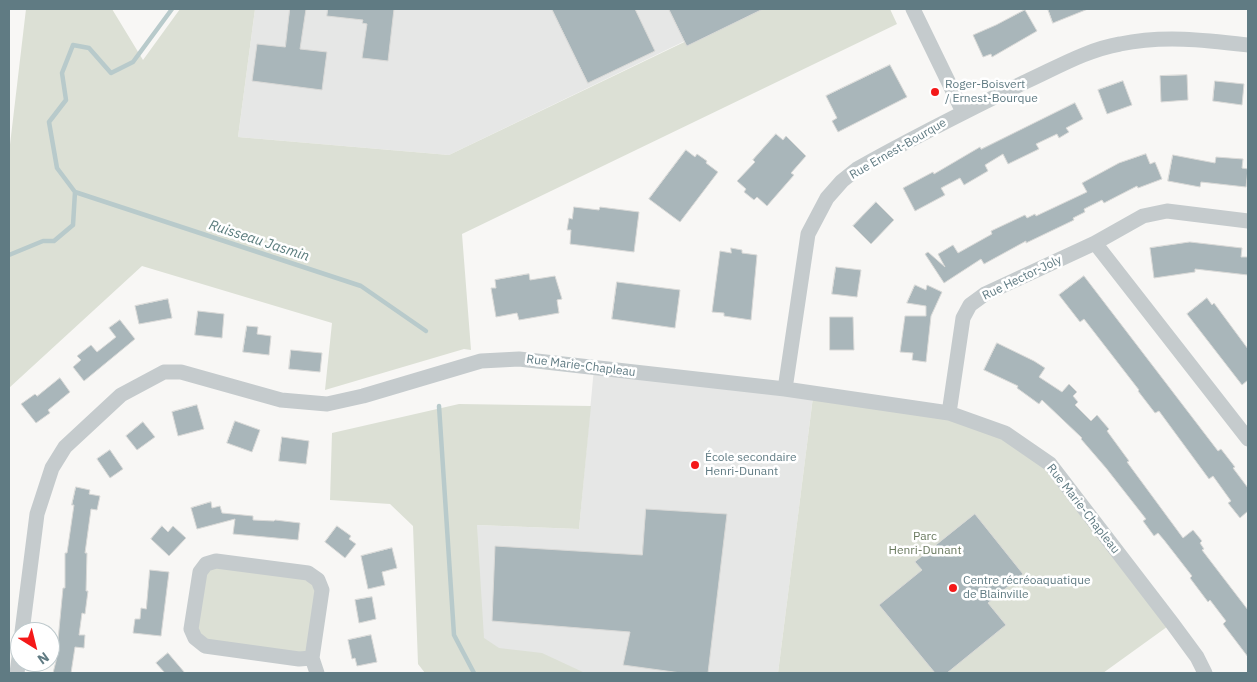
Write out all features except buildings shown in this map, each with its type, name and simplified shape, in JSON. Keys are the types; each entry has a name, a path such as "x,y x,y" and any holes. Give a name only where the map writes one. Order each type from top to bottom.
{"street":[{"path":"913,9 962,112"},
{"name":"Rue Ernest-Bourque","path":"785,389 808,234 827,198 842,181 857,169 962,112 1078,58 1113,45 1181,38 1248,45"},
{"name":"Rue Hector-Joly","path":"949,413 963,318 970,306 985,294 1095,243 1143,216 1167,212 1248,221"},
{"path":"1095,243 1248,439"},
{"name":"Rue Marie-Chapleau","path":"23,622 37,514 52,468 65,447 121,394 164,372 181,372 281,400 327,404 356,398 470,364 499,359 519,359 785,389 949,413 1004,433 1050,464 1172,623 1205,673"},
{"path":"312,658 299,659 204,646 195,638 191,629 200,572 206,564 216,561 308,573 318,580 322,590 312,658 317,673"}],"shaded area":[{"path":"255,9 751,9 449,155 238,137"},
{"name":"École secondaire Henri-Dunant","path":"594,368 813,397 778,673 534,673 478,652 477,525 579,529"}],"green space":[{"path":"26,9 112,9 143,60 180,9 255,9 238,137 449,155 753,9 890,9 897,24 462,234 471,350 464,349 325,390 332,323 142,266 9,388 9,153"},
{"name":"Parc Henri-Dunant","path":"813,397 949,415 1001,434 1046,461 1171,624 1103,673 778,673"},
{"path":"459,404 591,406 579,529 477,525 484,638 499,648 542,653 585,673 425,673 418,664 413,526 390,504 330,500 332,433"},
{"path":"206,564 318,580 312,658 195,638"}],"waterway":[{"path":"9,255 43,241 54,241 73,225 75,192 57,168 49,122 66,100 62,73 73,45 89,48 111,73 133,62 172,9"},
{"name":"Ruisseau Jasmin","path":"75,192 361,286 426,331"},
{"name":"Ruisseau Jasmin","path":"439,406 454,635 474,673"}],"place":[{"name":"Roger-Boisvert / Ernest-Bourque","path":"935,92"},
{"name":"École secondaire Henri-Dunant","path":"695,465"},
{"name":"Centre récréoaquatique de Blainville","path":"953,588"}]}
